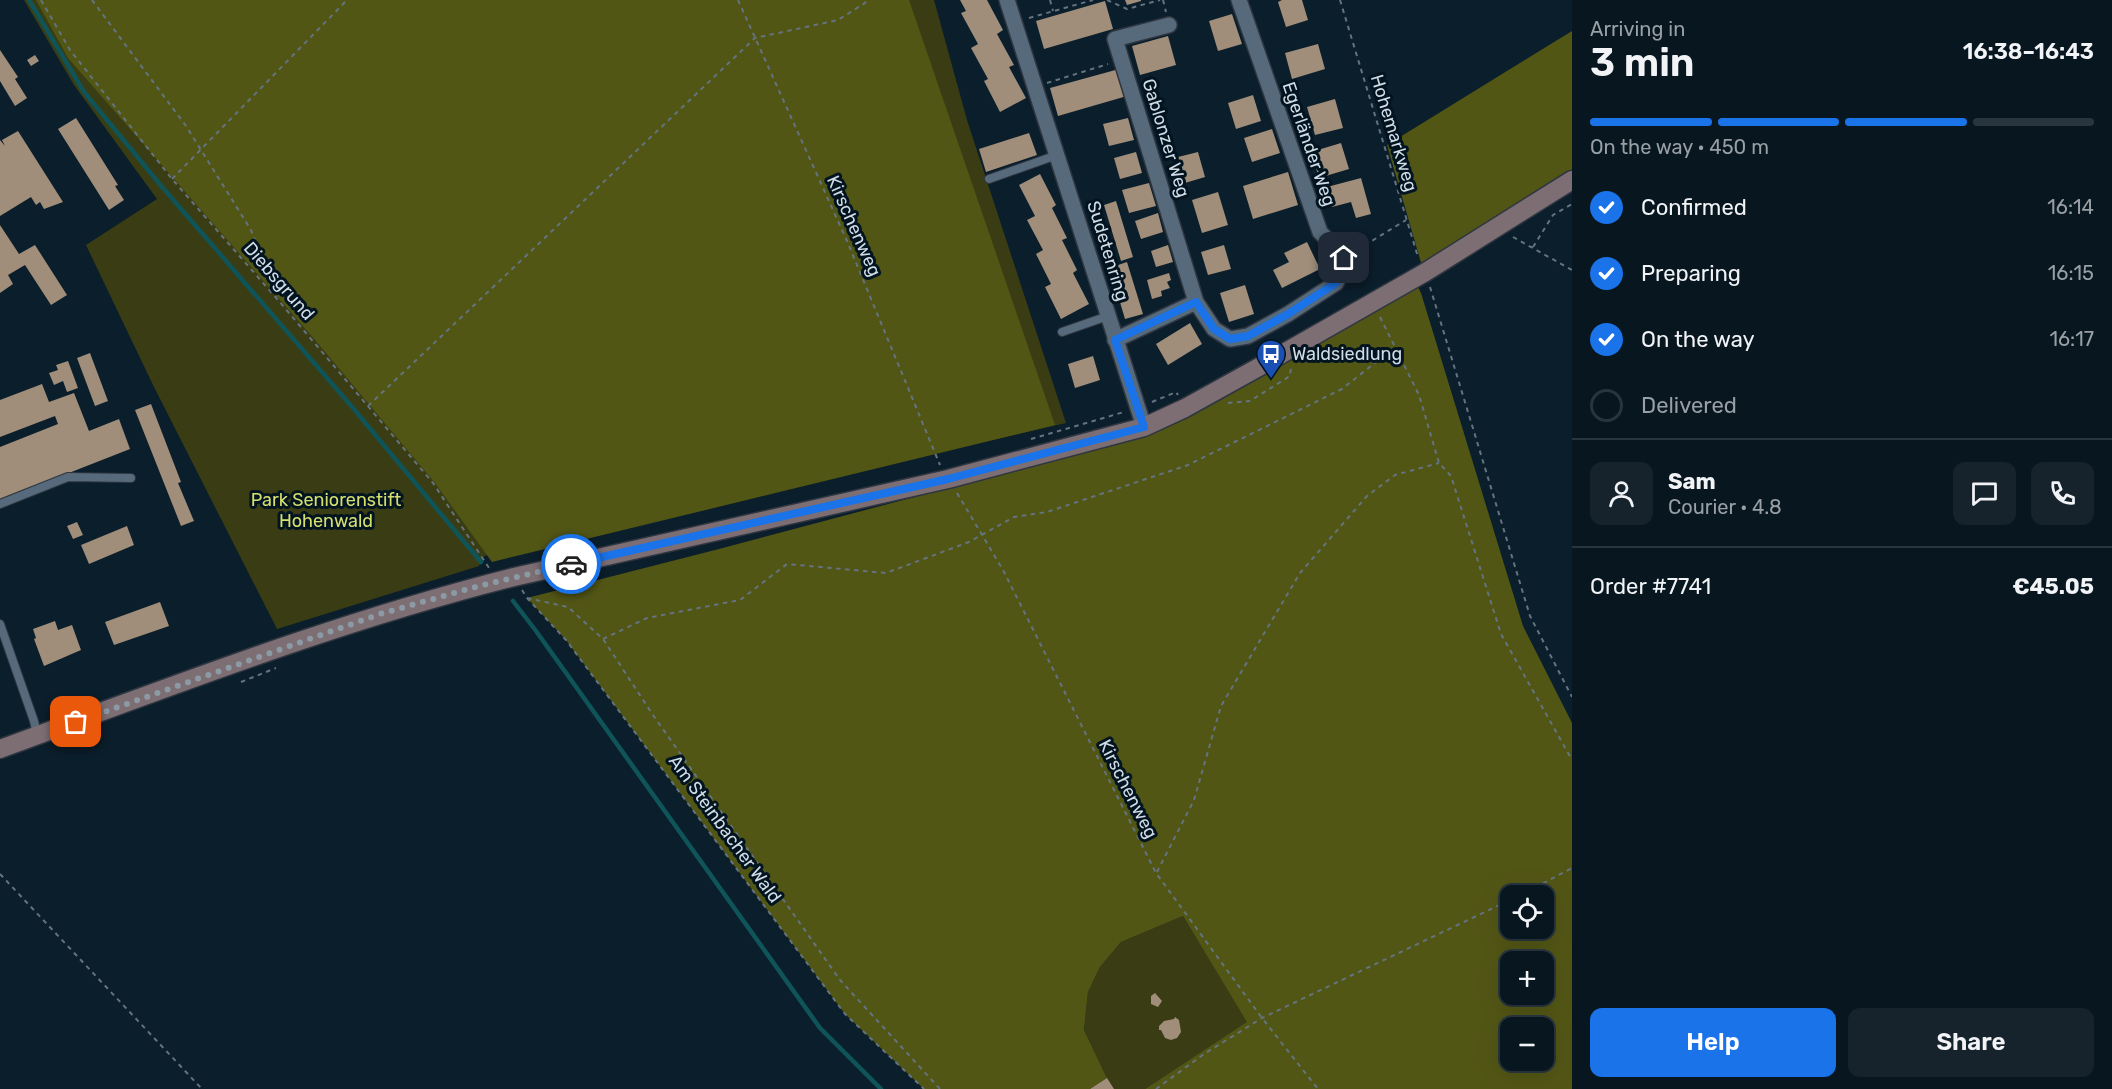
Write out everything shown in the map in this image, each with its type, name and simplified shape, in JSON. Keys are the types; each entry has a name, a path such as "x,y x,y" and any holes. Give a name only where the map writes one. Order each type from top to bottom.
{"main road":[{"path":"0,749 380,614 514,577 944,472 1144,427 1185,408 1424,273 1572,180"}],"street":[{"name":"Sudetenring","path":"1007,0 1144,427"},
{"name":"Egerländer Weg","path":"1239,0 1320,232 1344,258"},
{"name":"Gablonzer Weg","path":"1169,25 1115,39 1196,302"},
{"path":"1115,340 1196,302 1214,329 1230,339 1248,336 1336,283 1344,268 1344,258"}],"lane":[{"path":"990,179 1058,155"},
{"path":"1062,332 1108,316"},
{"path":"0,504 68,477 131,478"},
{"path":"0,624 37,735"}],"path":[{"name":"Diebsgrund","path":"41,0 70,50 172,179 433,483 489,567 495,582"},
{"path":"92,0 186,126 251,230 278,300"},
{"path":"172,179 201,152 347,0"},
{"name":"Kirschenweg","path":"738,0 847,241 944,472 1003,570 1156,873 1262,1018 1318,1089"},
{"path":"368,406 755,38 838,20 867,0"},
{"path":"1050,0 1053,11"},
{"path":"1015,22 1093,0"},
{"path":"1107,0 1127,9 1160,0"},
{"name":"Hohemarkweg","path":"1340,0 1530,616 1572,698"},
{"path":"1036,86 1121,60"},
{"path":"1572,204 1553,215 1533,247 1572,270"},
{"path":"1344,258 1406,220"},
{"path":"1378,313 1419,395 1439,463 1451,476 1501,634 1572,760"},
{"path":"603,639 647,618 740,600 787,564 886,573 969,542 1014,517 1047,512 1188,465 1342,389 1395,346"},
{"path":"1032,438 1137,408 1176,392 1185,408"},
{"path":"1156,873 1194,800 1221,706 1300,573 1367,496 1395,475 1439,463"},
{"name":"Am Steinbacher Wald","path":"514,577 526,598 566,640 845,1014 924,1089"},
{"path":"526,598 568,607 603,639 653,715 840,980 940,1089"},
{"path":"1540,885 1572,868"},
{"path":"0,874 202,1089"},
{"path":"1156,1089 1204,1054 1262,1018 1500,905"}],"green space":[{"name":"Park Seniorenstift Hohenwald","path":"24,0 934,0 967,120 1066,423 484,556 479,566 277,629 154,387 86,245 157,199 74,85"},
{"path":"36,0 909,0 1055,425 492,562 435,483 316,341 68,58"},
{"path":"1572,31 1572,180 1424,273 1387,145"},
{"path":"1417,285 1523,626 1572,723 1572,1089 1145,1089 1247,1022 1183,916 1121,942 1100,967 1088,992 1084,1030 1107,1078 1090,1089 924,1089 845,1014 566,640 527,598 1136,438 1149,432 1154,433 1188,418"},
{"path":"1183,916 1248,1022 1145,1089 1090,1089 1107,1078 1084,1030 1088,992 1100,967 1121,942"}],"building":[{"path":"960,0 987,0 1003,30 997,34 1014,65 1009,67 1026,98 1000,112 984,81 988,79 971,48 978,44 961,13 966,11"},
{"path":"1125,0 1141,0 1141,1 1127,5"},
{"path":"1302,0 1308,20 1286,27 1278,2"},
{"path":"1105,1 1113,29 1044,49 1036,21"},
{"path":"1232,14 1242,44 1218,51 1209,21"},
{"path":"1168,36 1176,65 1140,75 1132,46"},
{"path":"1318,44 1325,69 1292,79 1285,53"},
{"path":"0,50 18,77 15,79 27,98 15,106 0,81"},
{"path":"35,55 39,61 31,66 27,60"},
{"path":"1119,69 1127,96 1058,116 1050,88"},
{"path":"1253,95 1261,121 1236,129 1228,103"},
{"path":"1335,99 1343,128 1315,135 1307,107"},
{"path":"76,118 118,185 115,186 124,200 109,210 58,129"},
{"path":"1128,118 1134,140 1109,146 1103,124"},
{"path":"1272,129 1280,153 1252,162 1244,138"},
{"path":"18,131 63,202 44,209 40,202 36,205 31,197 0,216 0,140 5,146 2,140"},
{"path":"1029,133 1037,155 986,172 979,149"},
{"path":"1341,143 1349,169 1319,178 1311,152"},
{"path":"1136,152 1142,173 1120,179 1114,158"},
{"path":"1198,152 1205,177 1185,183 1178,157"},
{"path":"1288,172 1298,205 1253,219 1243,186"},
{"path":"1040,174 1056,205 1052,208 1067,238 1062,240 1077,270 1073,273 1089,304 1061,319 1045,287 1051,284 1036,254 1043,250 1027,220 1035,216 1019,185"},
{"path":"1361,178 1371,214 1356,218 1351,202 1332,207 1327,187"},
{"path":"1149,183 1156,206 1129,213 1122,190"},
{"path":"1218,192 1228,225 1202,233 1192,200"},
{"path":"1116,201 1133,257 1121,261 1104,205"},
{"path":"1158,213 1163,232 1141,239 1135,221"},
{"path":"0,225 19,254 35,245 67,295 51,305 25,265 8,275 13,284 0,293"},
{"path":"1307,242 1320,269 1282,288 1273,270 1289,262 1284,253"},
{"path":"1168,245 1173,262 1156,267 1151,251"},
{"path":"1224,245 1231,269 1208,275 1201,252"},
{"path":"1127,262 1143,314 1125,319 1113,279 1119,278 1115,266"},
{"path":"1169,273 1171,280 1167,282 1170,288 1161,291 1162,296 1152,299 1147,280"},
{"path":"1245,285 1254,314 1229,322 1220,293"},
{"path":"1190,323 1202,344 1168,365 1156,344"},
{"path":"90,353 108,401 95,406 77,358"},
{"path":"1093,356 1100,380 1075,388 1068,364"},
{"path":"68,361 78,388 67,392 63,381 54,385 49,373 58,370 56,365"},
{"path":"42,384 49,402 74,393 89,431 119,419 130,449 0,500 0,447 58,424 55,416 0,437 0,400"},
{"path":"151,404 181,482 178,483 194,521 181,526 135,410"},
{"path":"77,522 83,535 73,539 67,526"},
{"path":"127,526 134,545 89,564 81,545"},
{"path":"160,602 169,626 114,645 105,622"},
{"path":"55,621 58,630 72,625 81,650 44,666 34,639 36,638 33,629"},
{"path":"1155,993 1162,1001 1158,1007 1151,1004 1151,996"},
{"path":"1175,1017 1179,1020 1181,1032 1177,1038 1171,1040 1165,1038 1159,1026 1164,1021"},
{"path":"1107,1078 1114,1089 1090,1089"}],"waterway":[{"path":"29,0 84,92 481,562"},
{"path":"513,601 820,1028 881,1089"}],"way so far":[{"path":"76,722 380,614 446,594 571,564"}],"place":[{"name":"Waldsiedlung","path":"1271,380"}],"route":[{"path":"571,564 948,479 1144,427 1115,340 1196,302 1214,329 1230,339 1248,336 1336,283 1344,268 1344,258"}]}
